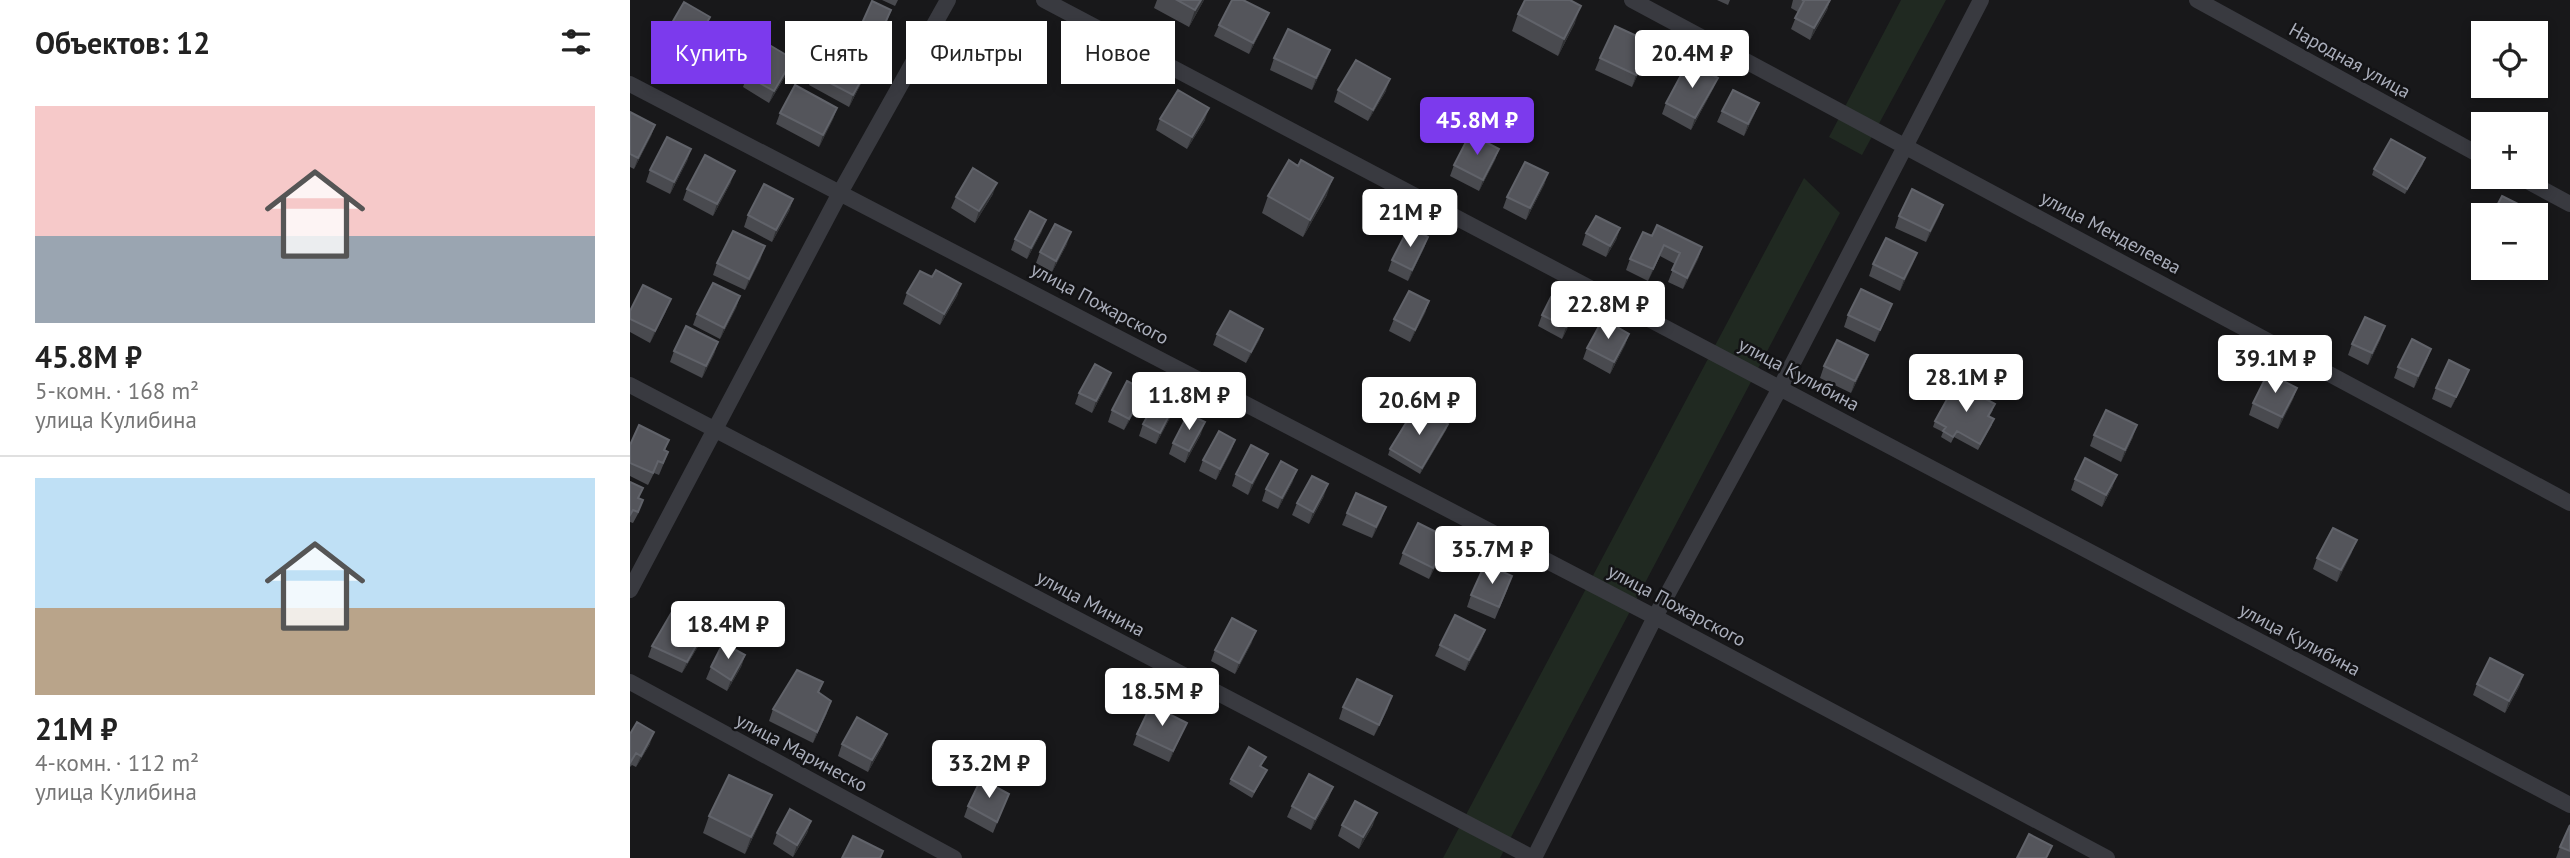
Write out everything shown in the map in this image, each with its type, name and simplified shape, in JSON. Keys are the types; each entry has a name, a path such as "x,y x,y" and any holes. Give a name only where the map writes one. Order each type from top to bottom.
{"street":[{"path":"630,590 841,191 948,0"},
{"name":"улица Кулибина","path":"1044,0 2570,805"},
{"name":"улица Менделеева","path":"1632,0 2570,503"},
{"path":"1534,858 1655,617 1780,388 1981,0"},
{"name":"Народная улица","path":"2197,0 2471,150"},
{"name":"улица Пожарского","path":"630,83 1655,617 2107,858"},
{"path":"2542,189 2570,204"},
{"name":"улица Минина","path":"630,385 1534,858"},
{"name":"улица Маринеско","path":"630,682 954,858"}],"shaded area":[{"path":"1901,0 1946,0 1862,155 1829,137"},
{"path":"1804,178 1840,213 1500,858 1443,858"}],"building":[{"path":"1177,0 1201,0 1195,10"},
{"path":"1232,0 1243,0 1269,13 1253,43 1219,25"},
{"path":"1525,0 1570,0 1581,6 1564,39 1518,14"},
{"path":"1802,0 1830,0 1814,28 1795,18 1804,1"},
{"path":"872,1 891,10 886,21 863,21"},
{"path":"684,2 710,17 708,21 673,21"},
{"path":"1615,26 1652,43 1636,75 1600,58"},
{"path":"1288,29 1330,50 1316,78 1274,58"},
{"path":"771,46 785,54 785,72 774,91 761,84 771,84"},
{"path":"1356,60 1390,79 1373,110 1338,90"},
{"path":"1688,62 1718,78 1695,118 1666,103"},
{"path":"832,84 859,84 853,95"},
{"path":"795,85 837,108 823,135 780,113"},
{"path":"1178,90 1209,108 1192,137 1160,119"},
{"path":"1733,90 1759,103 1748,124 1722,111"},
{"path":"630,112 655,125 638,158 630,154"},
{"path":"1470,134 1499,149 1483,180 1454,165"},
{"path":"667,137 691,149 674,182 650,170"},
{"path":"2391,139 2425,158 2407,189 2374,169"},
{"path":"705,155 735,171 717,204 687,189"},
{"path":"1289,160 1298,166 1301,160 1333,178 1310,220 1268,196"},
{"path":"1525,162 1548,173 1530,208 1507,197"},
{"path":"973,168 997,183 979,211 956,197"},
{"path":"764,184 793,199 776,230 748,215"},
{"path":"1912,189 1943,205 1930,231 1899,216"},
{"path":"2502,196 2516,203 2498,203"},
{"path":"1030,211 1046,220 1031,248 1015,239"},
{"path":"1596,216 1620,228 1610,246 1586,233"},
{"path":"1055,224 1071,232 1056,261 1040,252"},
{"path":"1657,225 1702,247 1687,278 1672,270 1680,253 1664,245 1653,269 1630,259 1643,232 1652,236"},
{"path":"1409,227 1428,237 1412,270 1392,260"},
{"path":"733,231 765,246 749,279 717,263"},
{"path":"1886,238 1917,253 1904,279 1873,264"},
{"path":"936,270 961,284 944,314 907,293 920,271 932,277"},
{"path":"713,283 740,296 724,328 697,314"},
{"path":"643,285 671,299 655,331 630,319 630,311"},
{"path":"1861,289 1892,304 1880,330 1848,315"},
{"path":"1409,291 1429,301 1415,330 1394,319"},
{"path":"1551,297 1575,310 1566,327 1542,315"},
{"path":"1230,311 1263,329 1251,352 1217,334"},
{"path":"2365,317 2385,326 2372,353 2352,344"},
{"path":"1603,319 1629,334 1614,362 1587,348"},
{"path":"686,326 718,342 706,366 674,351"},
{"path":"2412,339 2431,349 2418,376 2398,367"},
{"path":"1837,340 1868,355 1855,381 1824,366"},
{"path":"2449,360 2469,370 2456,397 2436,388"},
{"path":"1095,364 1111,373 1096,401 1079,393"},
{"path":"2268,373 2297,388 2282,417 2253,403"},
{"path":"1127,381 1144,390 1129,419 1112,410"},
{"path":"1956,383 1995,404 1988,416 1994,419 1980,444 1957,431 1953,437 1943,431 1946,427 1935,421"},
{"path":"1159,395 1175,404 1160,433 1143,424"},
{"path":"1417,405 1448,424 1422,468 1390,449"},
{"path":"2106,410 2137,425 2125,450 2094,435"},
{"path":"1188,414 1205,422 1189,451 1173,443"},
{"path":"639,425 669,440 664,450 668,452 663,463 658,461 653,473 630,463 630,445"},
{"path":"1219,431 1235,440 1220,469 1203,460"},
{"path":"1251,445 1268,454 1252,483 1236,474"},
{"path":"2085,458 2117,475 2106,495 2075,479"},
{"path":"1281,461 1297,470 1282,498 1266,489"},
{"path":"1312,476 1328,484 1313,512 1297,503"},
{"path":"630,482 643,488 638,498 643,500 638,512 633,510 630,515"},
{"path":"1356,493 1386,507 1376,527 1347,513"},
{"path":"1418,523 1448,538 1433,568 1403,553"},
{"path":"2333,528 2357,540 2341,570 2317,558"},
{"path":"1485,564 1512,576 1499,607 1471,595"},
{"path":"673,610 706,628 687,662 652,646"},
{"path":"1455,615 1485,630 1469,660 1440,645"},
{"path":"1232,618 1256,631 1239,663 1215,650"},
{"path":"723,643 745,655 731,680 711,667"},
{"path":"2490,658 2523,675 2509,701 2477,684"},
{"path":"797,670 823,682 818,692 831,701 817,732 773,709"},
{"path":"1357,679 1392,696 1379,725 1343,707"},
{"path":"1151,705 1187,723 1173,751 1137,734"},
{"path":"857,717 887,734 872,760 842,744"},
{"path":"637,722 654,732 641,756 636,753 630,763 630,734"},
{"path":"1249,747 1266,757 1260,766 1267,770 1254,792 1231,779"},
{"path":"1309,774 1333,787 1315,819 1292,806"},
{"path":"729,775 772,795 751,837 709,816"},
{"path":"981,779 1009,794 997,822 968,806"},
{"path":"1355,801 1377,813 1363,837 1342,825"},
{"path":"790,809 811,821 797,845 777,833"},
{"path":"2570,825 2570,851 2560,847"},
{"path":"2029,834 2052,846 2046,858 2017,858"},
{"path":"853,836 883,851 880,858 842,858"}]}
